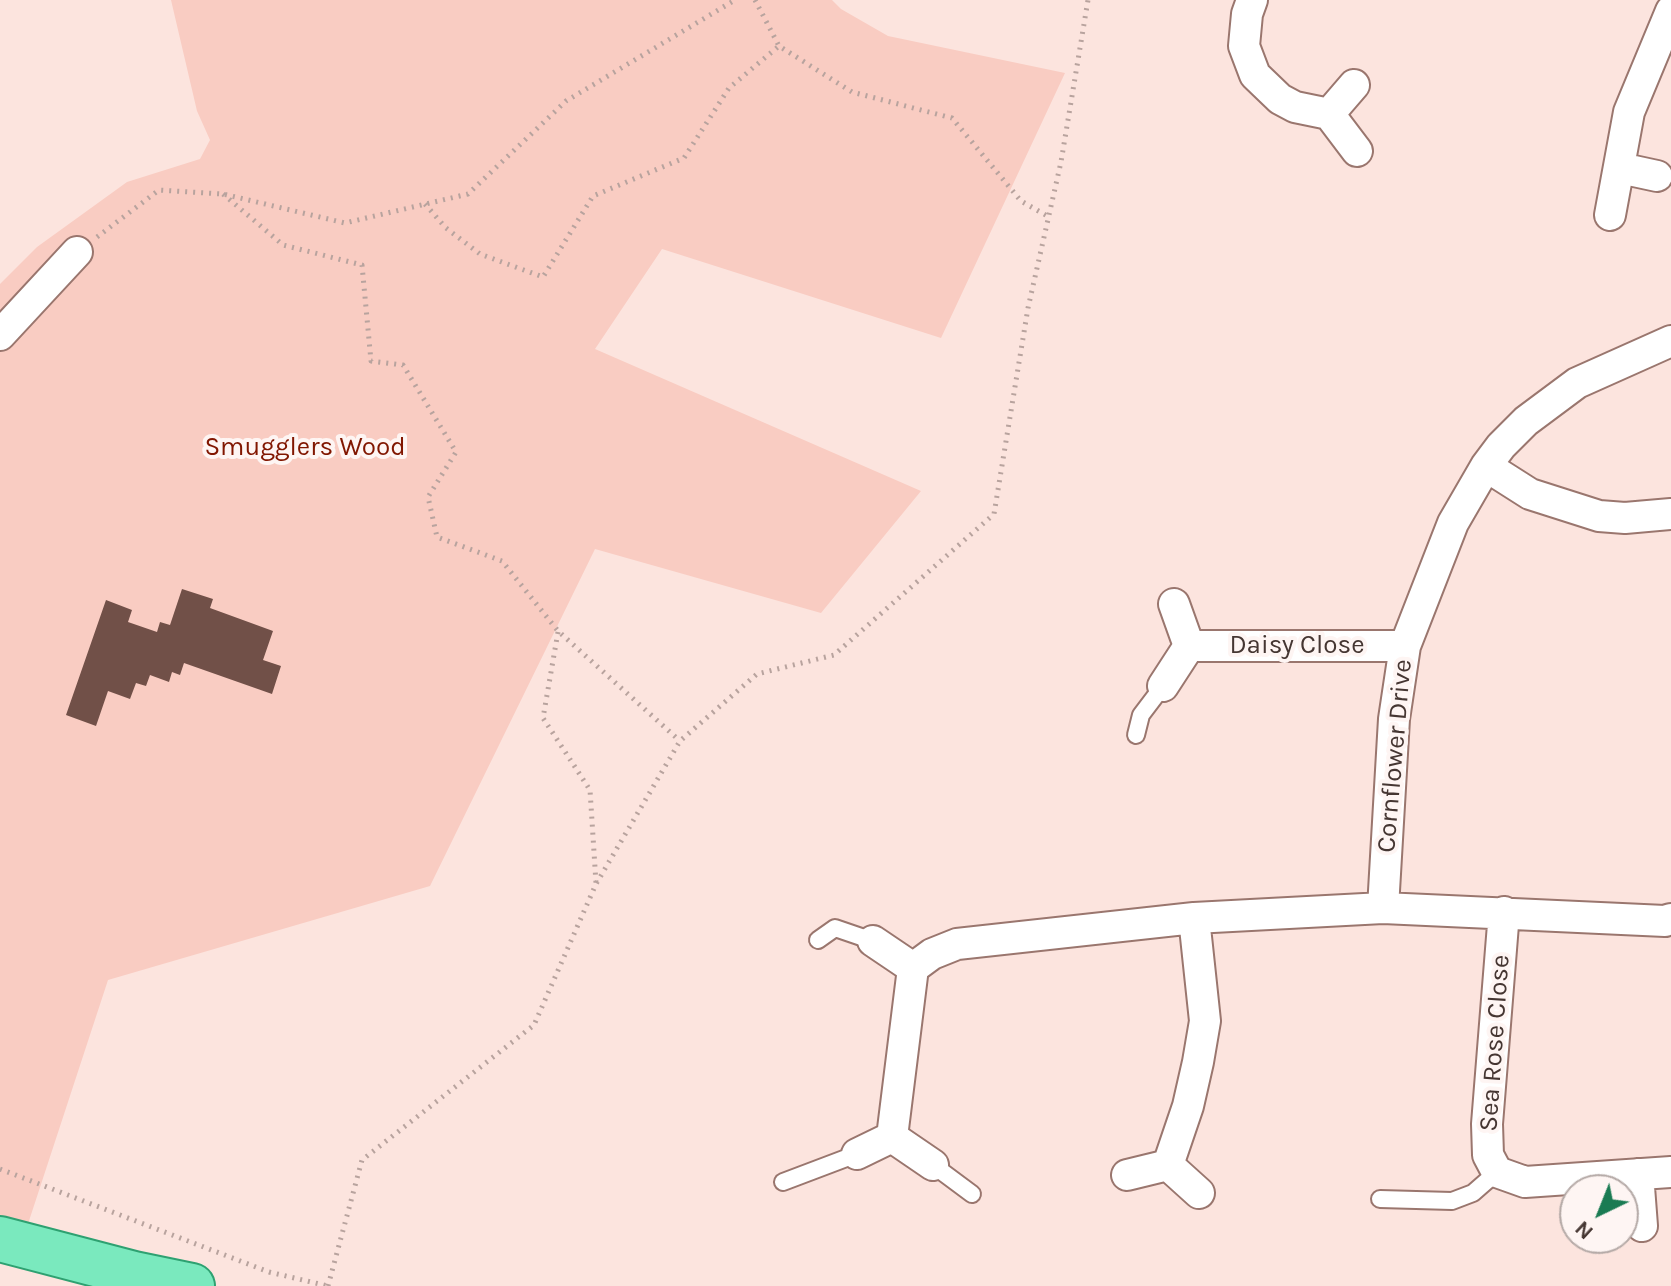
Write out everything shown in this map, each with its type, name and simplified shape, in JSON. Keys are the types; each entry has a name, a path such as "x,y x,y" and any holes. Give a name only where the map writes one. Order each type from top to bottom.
{"main road":[{"path":"0,1239 192,1286"}],"street":[{"path":"1252,0 1247,14 1244,46 1255,75 1280,99 1295,107 1329,114 1357,151"},
{"path":"1610,215 1629,112 1671,11"},
{"path":"1329,114 1354,85"},
{"path":"1620,168 1657,176"},
{"path":"0,335 77,252"},
{"name":"Cornflower Drive","path":"1383,908 1394,719 1405,646 1453,523 1486,466 1526,421 1577,383 1671,341"},
{"path":"1486,466 1530,494 1599,516 1625,518 1671,514"},
{"path":"1163,686 1189,646 1174,604"},
{"name":"Daisy Close","path":"1189,646 1405,646"},
{"path":"892,1137 913,968 932,954 957,944 1194,918 1383,908 1671,919"},
{"name":"Sea Rose Close","path":"1497,1172 1488,1155 1487,1124 1504,912"},
{"path":"1168,1165 1188,1106 1205,1021 1194,918"},
{"path":"873,941 913,968"},
{"path":"857,1154 892,1137"},
{"path":"892,1137 933,1165"},
{"path":"1127,1175 1168,1165"},
{"path":"1168,1165 1199,1193"},
{"path":"1497,1172 1525,1182 1559,1180"},
{"path":"1638,1174 1671,1172"},
{"path":"1639,1187 1642,1226"}],"lane":[{"path":"1136,735 1141,715 1163,686"},
{"path":"818,940 835,928 873,941"},
{"path":"783,1182 857,1154"},
{"path":"933,1165 972,1194"},
{"path":"1380,1199 1452,1201 1473,1193 1497,1172"}],"path":[{"path":"77,252 159,190 223,194 345,223 468,194 566,101 735,0"},
{"path":"755,0 779,46 852,92 952,118 1021,201 1049,217"},
{"path":"0,1169 269,1272 328,1286 362,1160 534,1025 596,884 680,741 757,674 834,655 994,514 1028,308 1061,162 1088,0"},
{"path":"425,204 446,228 480,254 543,277 593,196 684,158 729,88 779,46"},
{"path":"223,194 283,245 362,265 371,361 403,365 456,452 428,497 437,537 502,561 558,631 680,741"},
{"path":"558,631 543,718 590,790 596,884"}],"green space":[{"name":"Smugglers Wood","path":"171,0 832,0 841,9 888,36 1065,73 941,338 662,249 595,349 921,491 821,613 595,549 430,886 108,980 26,1230 0,1223 0,284 37,247 127,182 200,159 210,140 197,111"}],"building":[{"path":"182,589 213,599 210,608 273,631 263,660 281,666 272,694 184,663 180,675 172,672 169,682 150,675 146,686 136,683 130,699 108,691 96,726 66,715 106,600 132,610 128,622 157,632 160,622 170,625"}]}
